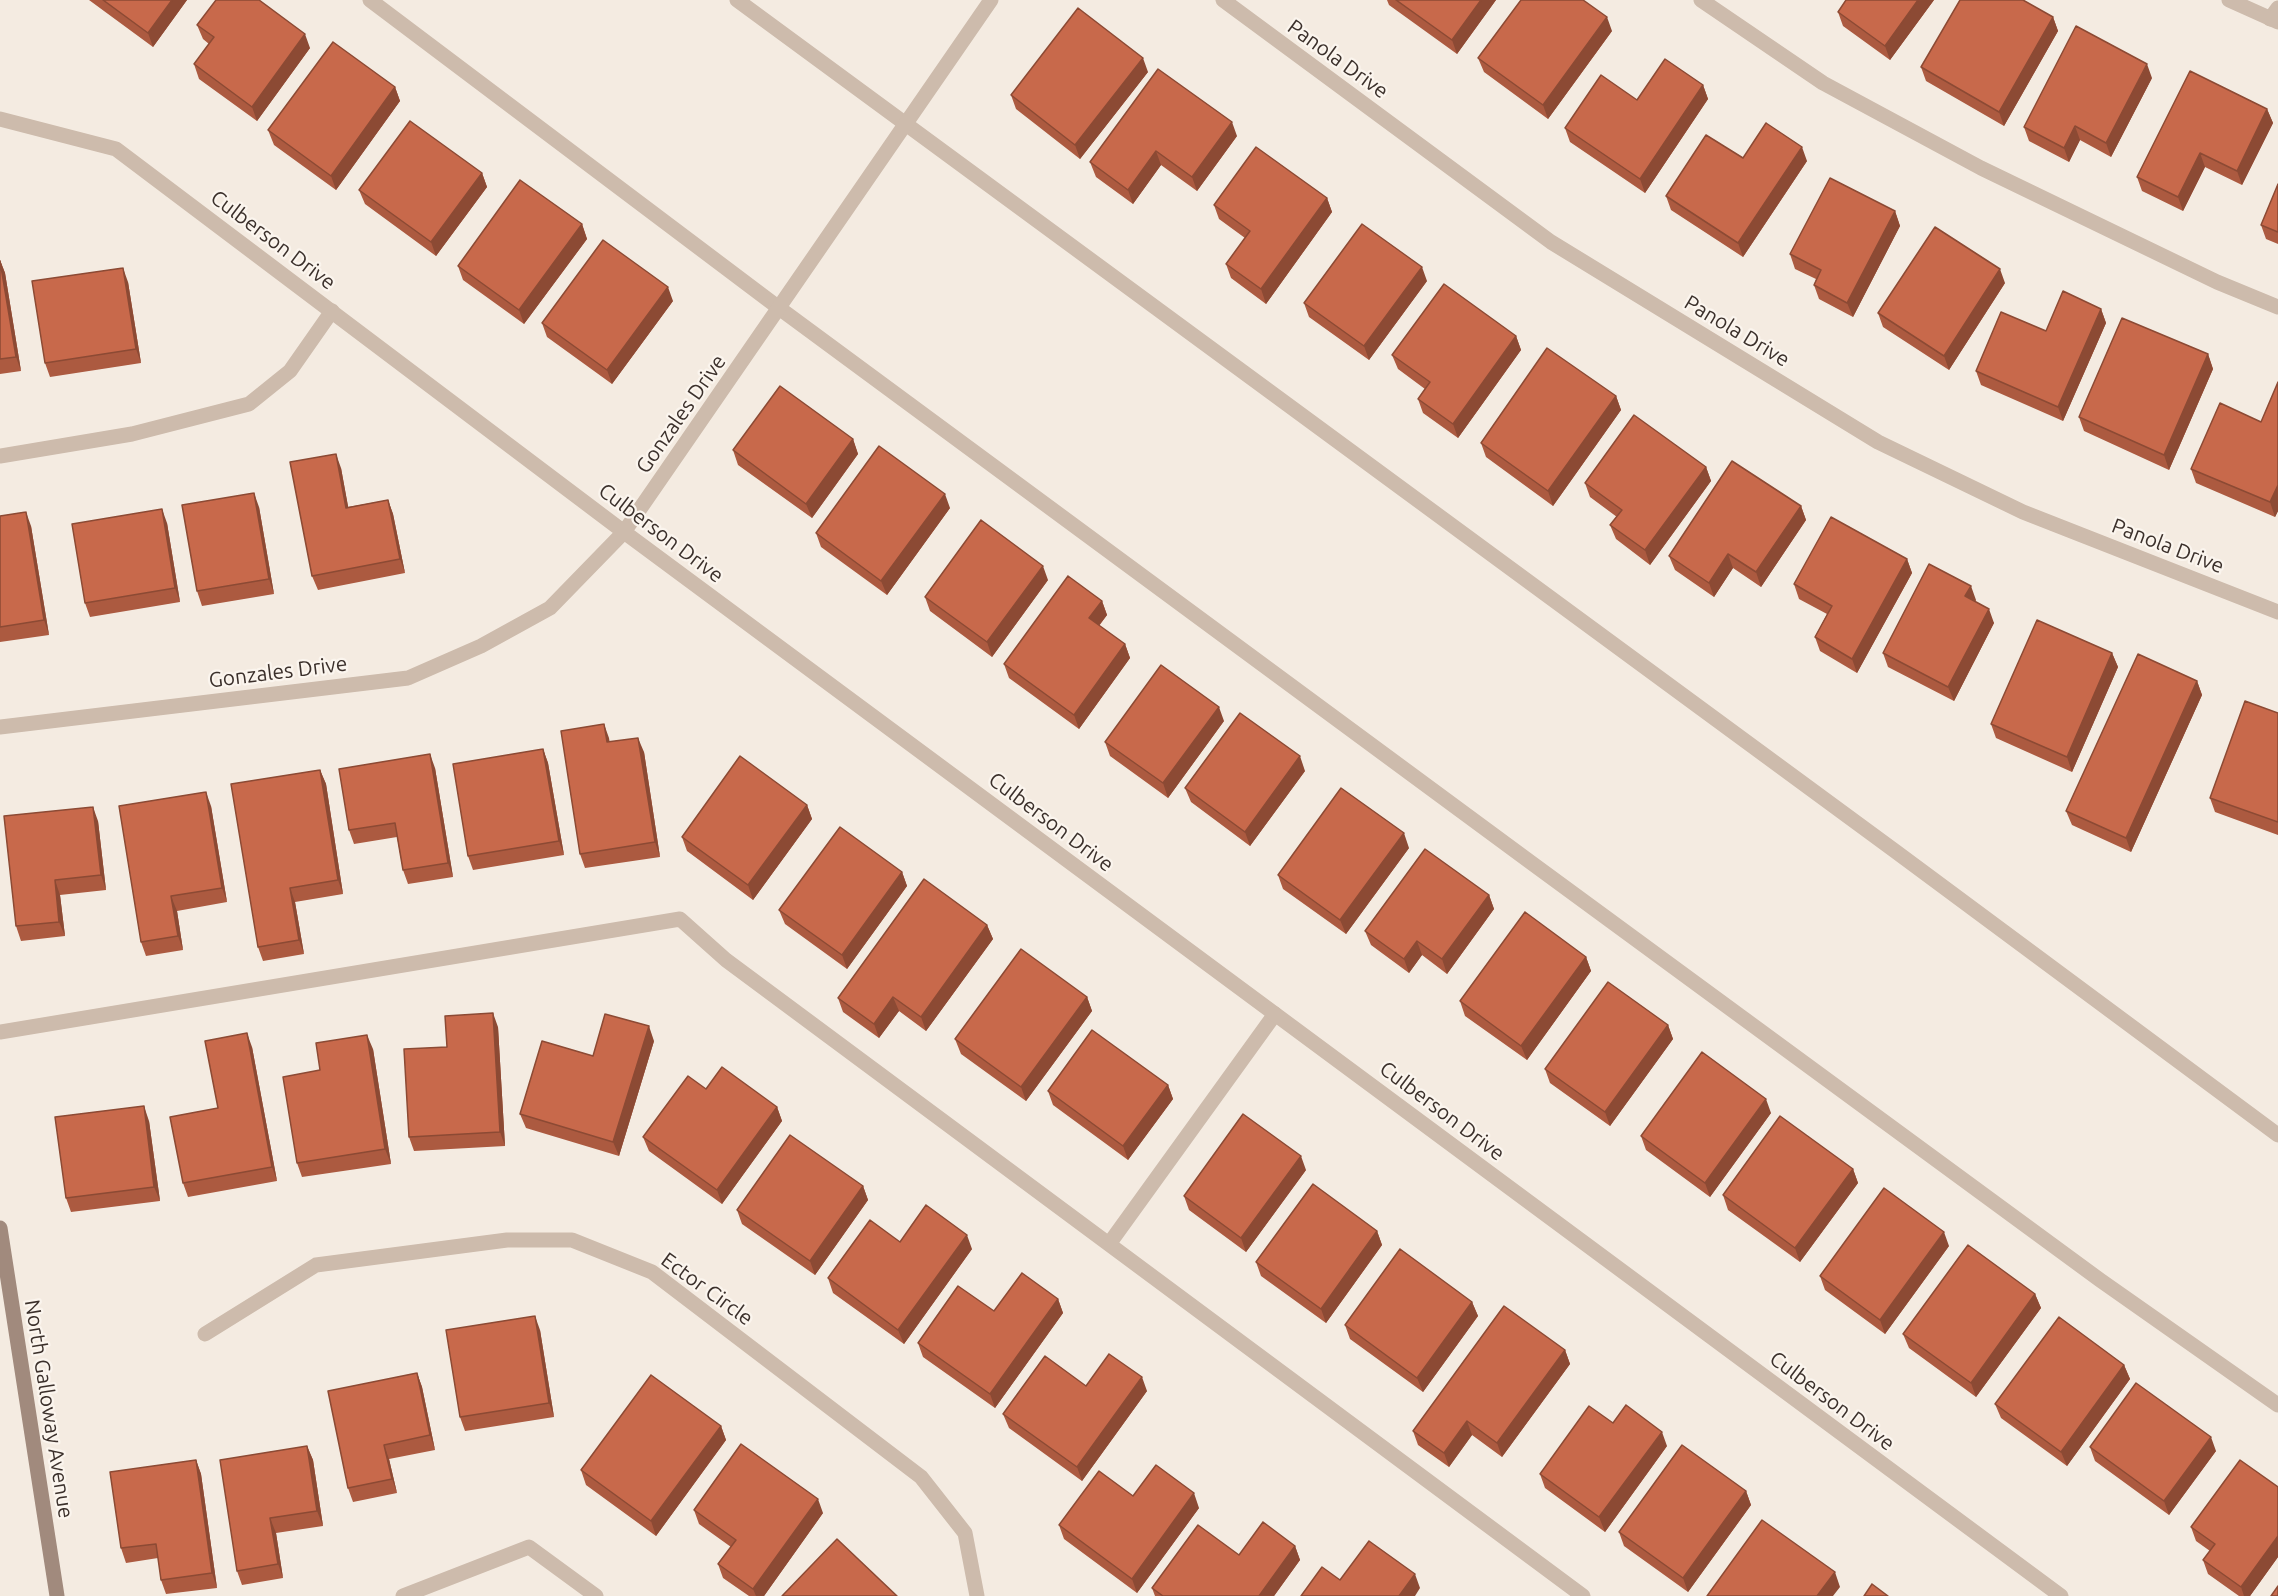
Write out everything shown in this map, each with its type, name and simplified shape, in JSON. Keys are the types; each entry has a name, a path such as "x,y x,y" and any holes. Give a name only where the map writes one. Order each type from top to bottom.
{"main road":[{"name":"North Galloway Avenue","path":"0,1228 57,1596"}],"street":[{"path":"370,0 779,308 2100,1280 2278,1405"},
{"path":"737,0 2278,1135"},
{"name":"Gonzales Drive","path":"0,727 408,678 481,646 550,608 624,532 991,0"},
{"name":"Panola Drive","path":"1223,0 1551,242 1878,442 2023,512 2278,612"},
{"path":"1701,0 1823,83 1970,162 2217,282 2278,307"},
{"path":"2229,0 2275,16"},
{"name":"Culberson Drive","path":"0,119 116,149 624,532 2061,1596"},
{"path":"0,456 132,434 249,404 290,371 332,311"},
{"path":"0,1032 680,920 726,960 1583,1596"},
{"path":"1109,1244 1275,1014"},
{"name":"Ector Circle","path":"205,1334 316,1265 507,1240 572,1240 652,1272 921,1477 965,1533 977,1596"},
{"path":"403,1596 529,1547 596,1596"}],"building":[{"path":"103,0 172,0 148,33"},
{"path":"216,0 259,0 305,34 252,107 194,64 214,37 197,25"},
{"path":"1396,0 1481,0 1452,40"},
{"path":"1521,0 1583,0 1607,17 1543,105 1478,58"},
{"path":"1846,0 1918,0 1885,46 1838,12"},
{"path":"1960,0 2023,0 2053,17 1999,112 1921,67"},
{"path":"1078,8 1143,58 1075,145 1011,95"},
{"path":"2076,26 2147,64 2106,143 2075,126 2064,148 2024,127"},
{"path":"333,42 395,87 331,176 268,130"},
{"path":"1665,59 1703,85 1640,179 1565,128 1601,75 1637,100"},
{"path":"1158,69 1232,122 1192,177 1156,151 1128,190 1090,162"},
{"path":"2190,71 2267,109 2237,171 2200,153 2178,197 2137,177"},
{"path":"410,121 482,173 431,242 359,190"},
{"path":"1766,123 1802,147 1738,243 1666,196 1706,135 1743,158"},
{"path":"1256,147 1327,198 1261,289 1226,264 1250,231 1214,205"},
{"path":"1830,178 1895,211 1847,303 1814,285 1821,270 1790,254"},
{"path":"520,180 582,224 519,310 458,266"},
{"path":"2278,184 2278,232 2261,225"},
{"path":"1362,224 1422,267 1364,346 1304,303"},
{"path":"1935,227 2000,269 1944,356 1878,313"},
{"path":"603,240 668,287 607,370 542,323"},
{"path":"0,261 16,357 0,359"},
{"path":"123,268 136,349 45,363 32,281"},
{"path":"1444,284 1516,336 1453,424 1418,399 1430,382 1392,355"},
{"path":"2063,291 2101,309 2058,407 1976,371 2001,312 2046,331"},
{"path":"2122,318 2208,354 2164,455 2079,417"},
{"path":"1547,348 1616,396 1548,491 1481,443"},
{"path":"2278,382 2278,485 2270,502 2191,469 2220,403 2261,422"},
{"path":"780,386 853,439 806,504 733,450"},
{"path":"1634,415 1706,467 1645,550 1610,525 1622,510 1585,483"},
{"path":"879,446 945,494 881,581 816,533"},
{"path":"336,454 346,508 388,500 400,559 312,576 290,462"},
{"path":"1732,461 1801,506 1756,572 1728,554 1709,583 1669,556"},
{"path":"254,493 269,579 197,591 182,505"},
{"path":"162,509 175,588 85,603 72,524"},
{"path":"26,512 44,620 0,627 0,516"},
{"path":"1831,517 1907,559 1852,659 1815,637 1832,606 1794,584"},
{"path":"981,520 1043,566 987,642 925,597"},
{"path":"1929,564 1971,586 1965,596 1989,609 1948,687 1883,653"},
{"path":"1068,576 1102,601 1089,618 1125,644 1074,715 1004,664"},
{"path":"2037,620 2112,653 2067,757 1991,724"},
{"path":"2138,654 2197,681 2126,838 2066,811"},
{"path":"1161,665 1219,707 1163,783 1105,742"},
{"path":"2245,701 2278,713 2278,822 2210,798"},
{"path":"1240,713 1300,756 1245,832 1185,788"},
{"path":"604,724 607,742 638,738 655,842 580,854 561,731"},
{"path":"543,749 559,841 468,856 453,764"},
{"path":"430,754 448,863 403,870 395,823 349,830 339,769"},
{"path":"740,756 807,805 748,885 682,837"},
{"path":"320,770 338,880 290,888 299,940 258,947 231,784"},
{"path":"1341,788 1404,833 1340,920 1278,875"},
{"path":"206,792 222,888 171,896 178,936 141,942 119,806"},
{"path":"93,807 101,875 55,880 59,922 16,926 4,816"},
{"path":"840,827 902,872 842,955 779,910"},
{"path":"1425,849 1489,895 1442,959 1417,941 1404,959 1365,931"},
{"path":"924,879 987,925 921,1017 893,997 874,1024 838,998"},
{"path":"1525,912 1586,957 1521,1046 1460,1001"},
{"path":"1021,949 1087,997 1021,1087 955,1039"},
{"path":"1608,982 1668,1025 1605,1112 1545,1069"},
{"path":"493,1013 500,1132 409,1137 404,1049 447,1047 445,1016"},
{"path":"605,1014 649,1026 613,1142 520,1114 542,1041 593,1056"},
{"path":"1092,1030 1168,1085 1123,1146 1048,1091"},
{"path":"247,1033 272,1167 183,1183 170,1117 218,1108 205,1041"},
{"path":"367,1035 385,1149 297,1163 283,1077 320,1070 316,1043"},
{"path":"1702,1052 1766,1099 1705,1183 1641,1136"},
{"path":"722,1067 777,1107 717,1190 643,1137 688,1076 706,1089"},
{"path":"144,1106 154,1187 66,1198 55,1117"},
{"path":"1243,1114 1301,1156 1241,1238 1184,1196"},
{"path":"1780,1116 1853,1169 1795,1248 1723,1195"},
{"path":"790,1135 863,1186 810,1261 737,1210"},
{"path":"1313,1184 1377,1231 1321,1309 1256,1262"},
{"path":"1884,1188 1944,1232 1880,1320 1820,1276"},
{"path":"926,1205 967,1235 898,1330 828,1278 870,1220 900,1242"},
{"path":"1968,1245 2035,1294 1971,1383 1903,1334"},
{"path":"1400,1249 1472,1302 1417,1378 1345,1325"},
{"path":"1022,1273 1058,1299 990,1394 918,1343 958,1286 994,1311"},
{"path":"1504,1306 1565,1350 1497,1443 1467,1421 1444,1453 1413,1431"},
{"path":"535,1316 549,1403 460,1417 446,1330"},
{"path":"2059,1317 2124,1365 2061,1452 1995,1404"},
{"path":"1109,1354 1142,1377 1077,1467 1003,1414 1045,1356 1086,1386"},
{"path":"417,1373 430,1435 384,1445 392,1479 348,1488 328,1391"},
{"path":"651,1375 721,1426 651,1521 581,1470"},
{"path":"2136,1383 2211,1437 2164,1501 2090,1447"},
{"path":"1626,1405 1662,1432 1599,1517 1540,1474 1589,1406 1613,1423"},
{"path":"741,1444 818,1499 753,1589 718,1564 736,1540 694,1510"},
{"path":"1682,1445 1746,1491 1683,1578 1619,1532"},
{"path":"307,1446 317,1511 270,1518 278,1564 237,1571 220,1460"},
{"path":"196,1460 212,1573 161,1580 156,1544 121,1548 110,1472"},
{"path":"2240,1460 2278,1487 2278,1536 2241,1587 2203,1560 2215,1544 2191,1527"},
{"path":"1156,1465 1194,1493 1132,1579 1059,1525 1099,1471 1133,1496"},
{"path":"1762,1520 1835,1572 1817,1596 1707,1596"},
{"path":"1263,1522 1295,1546 1259,1596 1163,1596 1152,1588 1198,1525 1239,1555"},
{"path":"837,1539 897,1596 782,1596"},
{"path":"1369,1541 1415,1574 1399,1596 1301,1596 1322,1567 1340,1580"},
{"path":"1872,1584 1888,1596 1864,1596"},
{"path":"2278,1586 2278,1596 2271,1596"}]}
